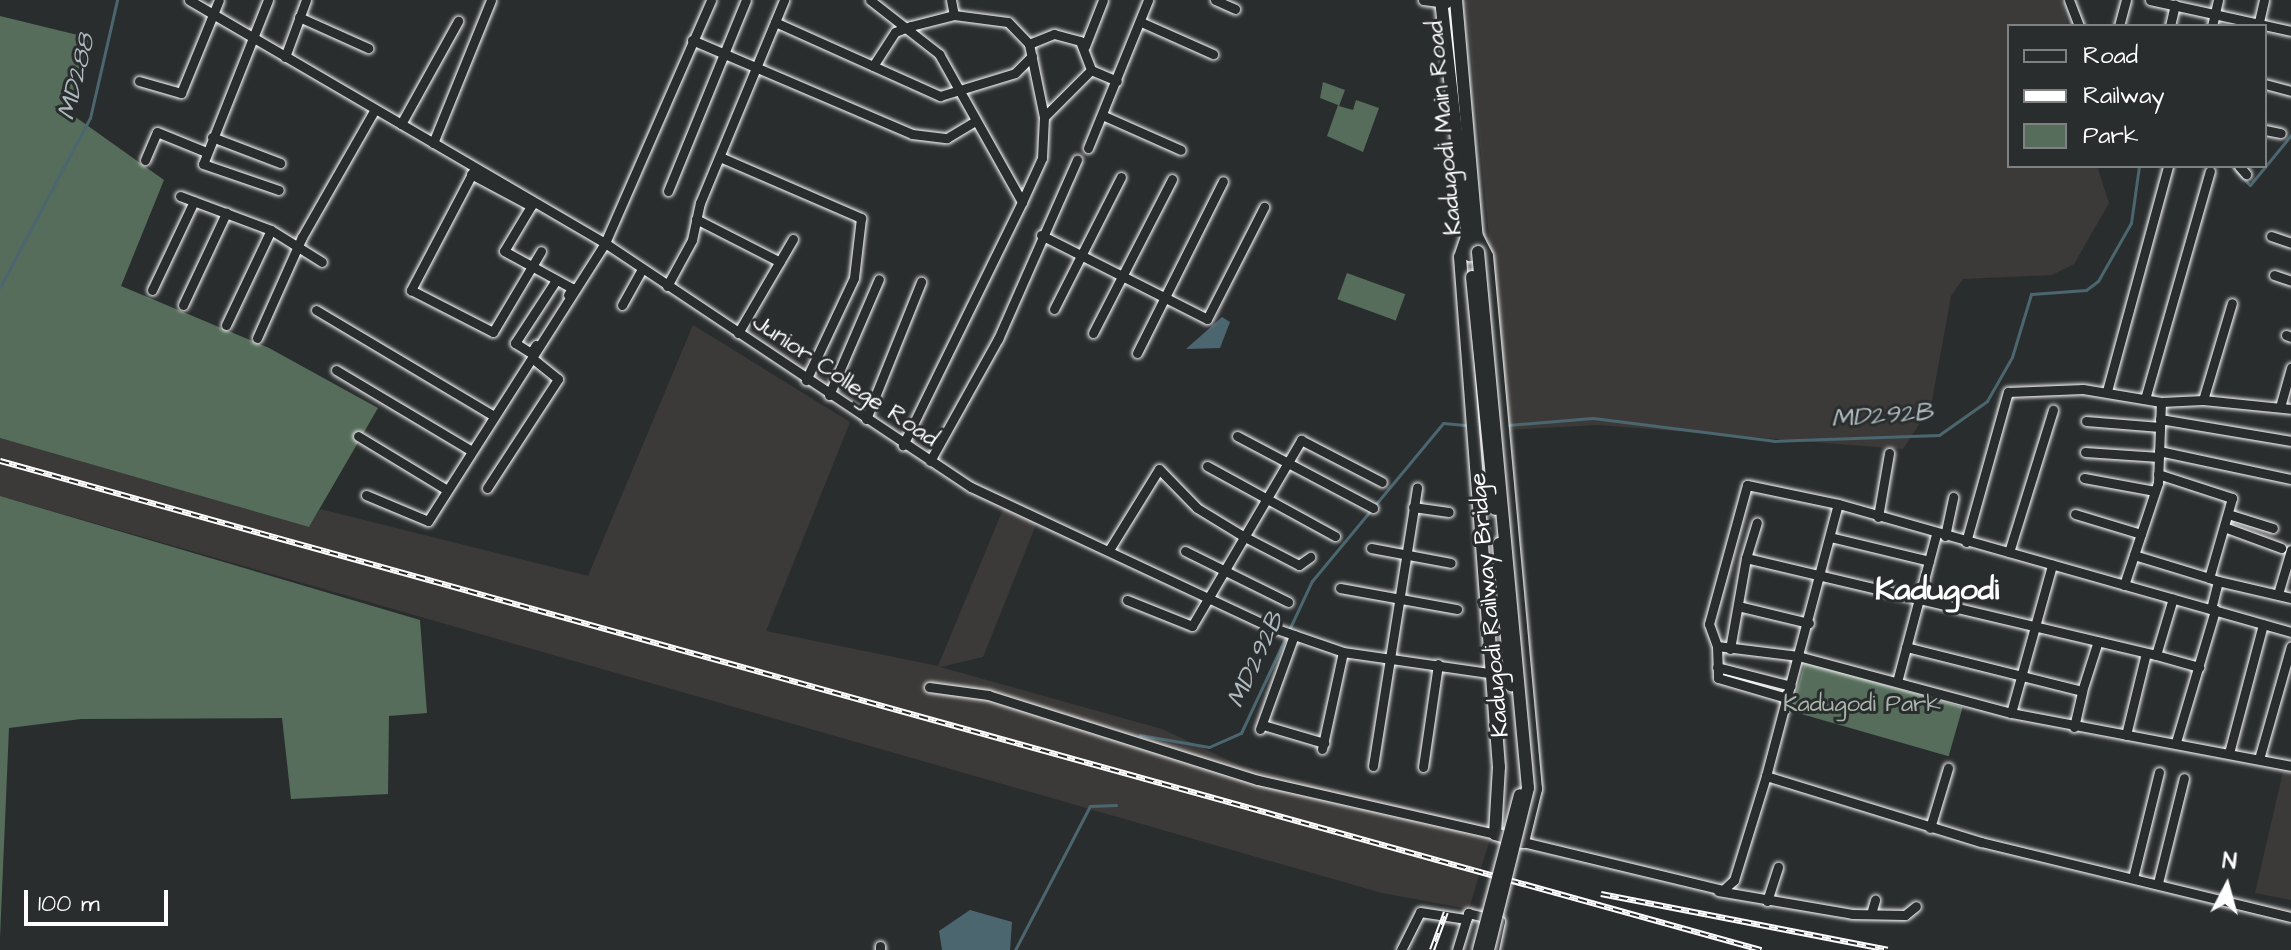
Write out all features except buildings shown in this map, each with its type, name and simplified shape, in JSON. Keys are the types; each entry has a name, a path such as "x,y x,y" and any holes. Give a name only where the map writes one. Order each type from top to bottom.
{"main road":[{"name":"Kadugodi Main Road","path":"1456,1 1474,254"},
{"path":"1441,2 1472,237 1487,256 1536,789 1523,842 1495,834 1492,672 1460,257 1472,237"},
{"path":"1474,254 1520,788 1479,950"},
{"name":"Kadugodi Railway Bridge","path":"1474,254 1528,788 1488,950"}],"street":[{"name":"Junior College Road","path":"189,0 433,143 496,184 605,243 930,461 1206,602 1343,652 1389,655 1527,678"},
{"path":"139,81 181,93 219,0"},
{"path":"268,0 255,40 203,164 279,190"},
{"path":"285,57 306,0"},
{"path":"433,143 491,0"},
{"path":"366,495 425,523 605,243 711,0"},
{"path":"668,191 746,0"},
{"path":"667,286 784,0"},
{"path":"951,0 954,15"},
{"path":"1091,70 1085,46 1103,0"},
{"path":"1088,148 1148,0"},
{"path":"1215,0 1235,9"},
{"path":"1423,0 1456,1"},
{"path":"2069,0 2078,24"},
{"path":"2120,24 2126,0"},
{"path":"2150,0 2254,24"},
{"path":"2212,24 2218,0"},
{"path":"2258,24 2264,0"},
{"path":"875,1 911,26 961,90 975,121 1022,202"},
{"path":"2170,24 2175,5"},
{"path":"873,66 895,32 911,26 954,15 1008,22 1029,44 1044,117 1038,173 903,445"},
{"path":"299,17 368,48"},
{"path":"401,124 458,21"},
{"path":"775,22 873,66 961,90 1015,73 1032,56"},
{"path":"1141,22 1213,54"},
{"path":"2267,27 2291,31"},
{"path":"1029,44 1054,34 1085,46"},
{"path":"692,40 757,65 912,134 947,138 975,121"},
{"path":"1091,70 1117,81"},
{"path":"1044,117 1091,70"},
{"path":"2267,85 2291,91"},
{"path":"257,338 297,246 375,109"},
{"path":"1102,115 1181,150"},
{"path":"2267,130 2281,133"},
{"path":"145,160 157,132 206,152"},
{"path":"212,137 280,163"},
{"path":"720,157 861,218 854,278 806,380"},
{"path":"930,461 998,339 1041,235 1077,160"},
{"path":"2107,391 2167,168"},
{"path":"473,170 411,290 493,332 541,251"},
{"path":"2145,399 2210,171"},
{"path":"1054,309 1121,177"},
{"path":"1093,333 1172,179"},
{"path":"1137,353 1223,181"},
{"path":"496,184 531,206 504,251 572,288 531,353 515,343 556,280"},
{"path":"180,196 271,230 322,262"},
{"path":"152,290 194,201"},
{"path":"1041,235 1207,319 1264,207"},
{"path":"183,305 226,213"},
{"path":"696,219 780,262"},
{"path":"226,325 271,230"},
{"path":"2271,236 2291,243"},
{"path":"738,333 793,239"},
{"path":"622,305 642,269"},
{"path":"2274,275 2291,281"},
{"path":"829,395 879,279"},
{"path":"866,419 921,282"},
{"path":"2203,400 2232,303"},
{"path":"316,310 492,415"},
{"path":"487,488 558,379 532,358"},
{"path":"1966,542 2008,392 2107,391 2161,402 2203,400 2286,408 2291,368"},
{"path":"336,370 470,450"},
{"path":"2124,585 2155,491 2161,402"},
{"path":"2009,552 2053,410"},
{"path":"2086,421 2160,423 2291,441"},
{"path":"358,436 447,490"},
{"path":"1237,436 1373,508"},
{"path":"1127,600 1186,627 1206,602 1301,440 1382,482"},
{"path":"2085,452 2159,454 2291,479"},
{"path":"1878,517 1889,453"},
{"path":"1207,466 1267,496 1335,536"},
{"path":"1109,550 1159,469 1197,508 1243,536 1299,565 1310,557"},
{"path":"2158,474 2231,496 2213,579 2213,610 2176,742"},
{"path":"2084,478 2155,491"},
{"path":"1787,698 1718,678 1717,646 1709,624 1719,568 1747,485 1838,504 2291,632"},
{"path":"1373,766 1417,487"},
{"path":"1897,682 1929,561 1953,497"},
{"path":"1718,891 1734,880 1809,623 1838,504"},
{"path":"1413,507 1449,512"},
{"path":"2075,514 2141,534"},
{"path":"2228,514 2273,528"},
{"path":"1730,649 1746,558 1757,523"},
{"path":"2224,527 2286,549 2278,594"},
{"path":"1830,537 1929,561"},
{"path":"1371,548 1451,563"},
{"path":"1185,551 1288,602"},
{"path":"2134,555 2291,598"},
{"path":"1746,558 1920,594 2199,667"},
{"path":"2011,713 2052,565"},
{"path":"1340,588 1457,609"},
{"path":"2126,735 2151,654 2173,598"},
{"path":"1738,606 1809,623"},
{"path":"2229,753 2263,624"},
{"path":"1294,635 1261,727 1323,746 1343,652"},
{"path":"2074,727 2098,641"},
{"path":"1717,646 1798,656 2011,713 2291,766"},
{"path":"2259,759 2291,646"},
{"path":"1906,647 2082,691"},
{"path":"1423,767 1438,664"},
{"path":"1717,667 1791,686"},
{"path":"929,687 988,695 1258,780 1495,834"},
{"path":"1930,828 1948,768"},
{"path":"2133,878 2159,772"},
{"path":"1766,776 1930,828 2291,917"},
{"path":"2158,883 2184,778"},
{"path":"1523,842 1767,901 1871,914 1905,915 1916,906"},
{"path":"1767,901 1778,867"},
{"path":"1871,914 1875,900"},
{"path":"1401,950 1423,911 1466,919"},
{"path":"1457,950 1468,913 1500,921 1494,950"}],"shaded area":[{"path":"1466,0 2061,0 2067,24 2007,24 2007,168 2098,168 2109,203 2074,264 2052,275 1963,279 1951,296 1931,406 1903,449 1598,425 1508,430"},
{"path":"693,325 850,422 766,631 938,666 1004,507 1037,522 983,657 940,667 1162,729 1239,765 1493,828 1469,909 1382,893 0,496 0,438 309,527 320,509 588,576"},
{"path":"2283,772 2291,773 2291,900 2255,893"}],"green space":[{"path":"0,16 90,38 67,111 164,180 121,286 269,348 378,408 309,527 0,438"},
{"path":"1323,82 1345,90 1339,106 1353,110 1356,100 1379,108 1363,152 1327,136 1338,105 1320,98"},
{"path":"1347,273 1405,294 1396,321 1337,299"},
{"path":"0,496 420,620 427,713 389,716 388,794 291,799 282,718 81,719 9,728 0,938"},
{"name":"Kadugodi Park","path":"1805,662 1963,707 1949,756 1791,711"}],"water":[{"path":"1222,317 1230,322 1220,348 1186,349"},
{"path":"970,910 1012,922 1010,950 942,950 939,931"}],"waterway":[{"name":"MD288","path":"0,287 90,118 117,0"},
{"name":"MD292B","path":"2267,164 2291,135"},
{"name":"MD292B","path":"1508,425 1593,418 1774,441 1939,435 1987,401 2012,357 2031,294 2086,290 2098,281 2131,223 2139,168"},
{"name":"MD292B","path":"2234,168 2250,185 2264,168"},
{"name":"MD292B","path":"1140,735 1209,747 1241,733 1312,581 1443,423 1465,425"},
{"name":"MD292B","path":"1015,950 1090,806 1116,805"}],"railway":[{"path":"0,461 1761,950"},
{"path":"1601,894 1888,950"},
{"path":"1432,950 1446,912"}],"district":[{"name":"Kadugodi","path":"1937,590"}]}
